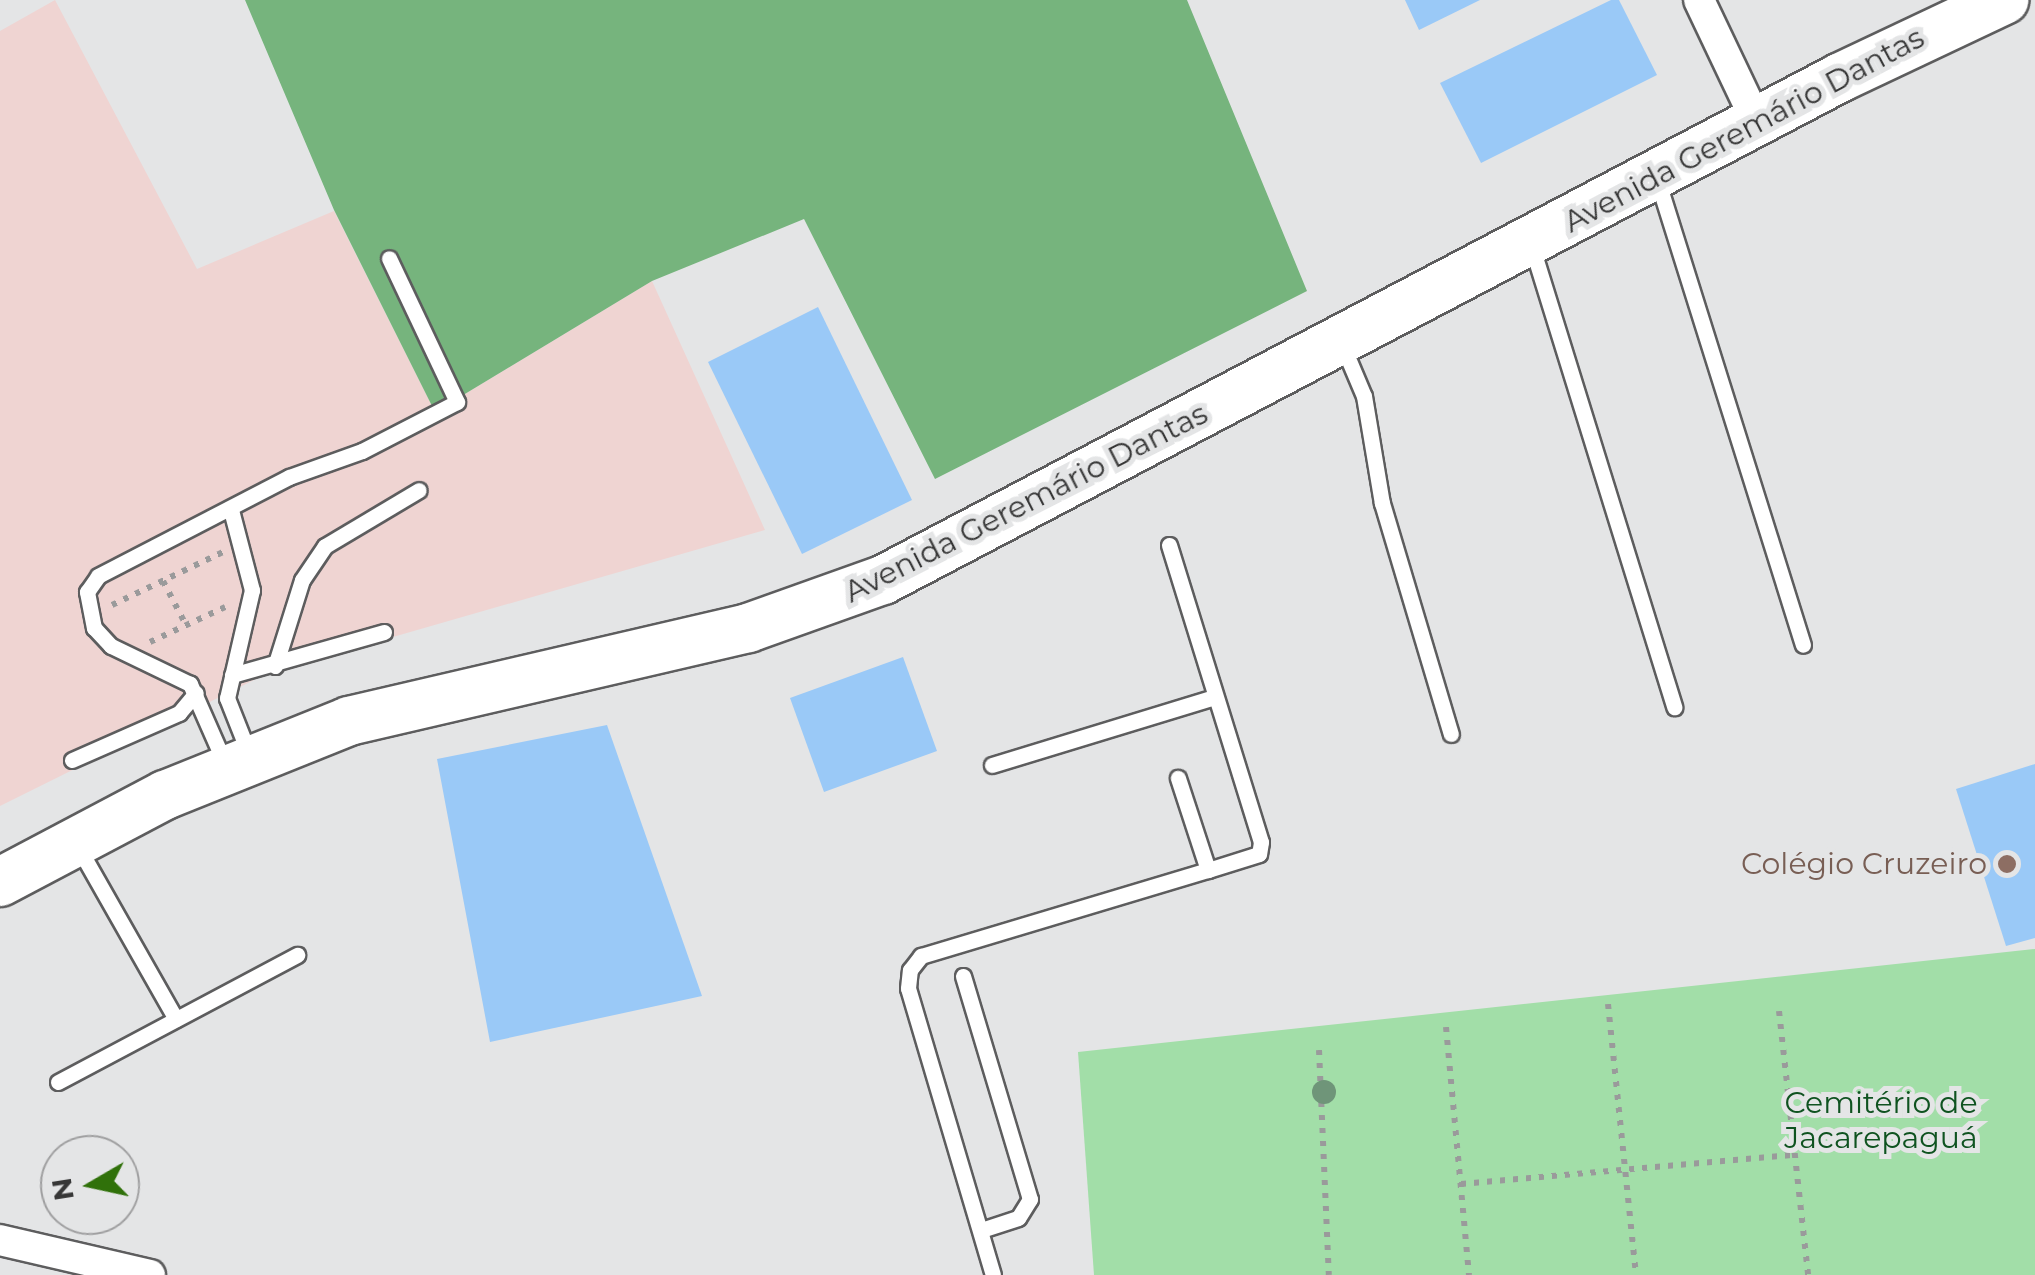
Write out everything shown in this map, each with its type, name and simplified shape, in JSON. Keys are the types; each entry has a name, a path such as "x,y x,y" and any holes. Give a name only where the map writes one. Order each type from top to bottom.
{"main road":[{"name":"Avenida Geremário Dantas","path":"0,882 239,762 349,721 820,607 2004,0"}],"street":[{"path":"1699,0 1758,124"},
{"path":"0,1240 150,1275"}],"lane":[{"path":"1657,179 1803,645"},
{"path":"1530,240 1674,707"},
{"path":"239,762 190,684 112,646 94,628 88,592 98,576 289,477 362,452 457,402 390,258"},
{"path":"1340,340 1364,396 1382,503 1451,734"},
{"path":"276,666 302,580 325,546 419,490"},
{"path":"231,510 252,590 227,698 239,762"},
{"path":"994,1275 908,988 910,970 921,956 1259,854 1260,842 1168,545"},
{"path":"232,674 276,666 384,632"},
{"path":"992,765 1214,697"},
{"path":"72,760 200,701 227,698"},
{"path":"1178,778 1208,870"},
{"path":"76,842 176,1019"},
{"path":"58,1082 296,956"},
{"path":"963,976 1030,1199 1018,1218 981,1230"}],"path":[{"path":"218,539 233,560"},
{"path":"98,612 228,550"},
{"path":"163,581 186,625"},
{"path":"136,649 239,601 234,617"},
{"path":"1608,1004 1636,1275"},
{"path":"1779,1011 1808,1275"},
{"path":"1446,1027 1469,1275"},
{"path":"1320,1050 1329,1275"},
{"path":"1461,1184 1795,1155"}],"shaded area":[{"path":"55,0 197,269 334,211 435,412 652,281 765,530 268,673 0,806 0,31"}],"green space":[{"path":"245,0 1187,0 1307,291 935,479 804,219 652,281 435,412 334,210"},
{"name":"Cemitério de Jacarepaguá","path":"2035,949 2035,1275 1094,1275 1078,1052"}],"building":[{"path":"1405,0 1480,0 1419,30"},
{"path":"1611,0 1619,0 1657,75 1481,163 1440,83"},
{"path":"818,307 912,500 802,554 708,362"},
{"path":"903,657 937,751 824,792 790,698"},
{"path":"607,725 702,996 490,1042 437,759"},
{"name":"Colégio Cruzeiro","path":"2035,764 2035,938 2006,946 1956,789"}],"place":[{"name":"Colégio Cruzeiro","path":"2007,864"}]}
